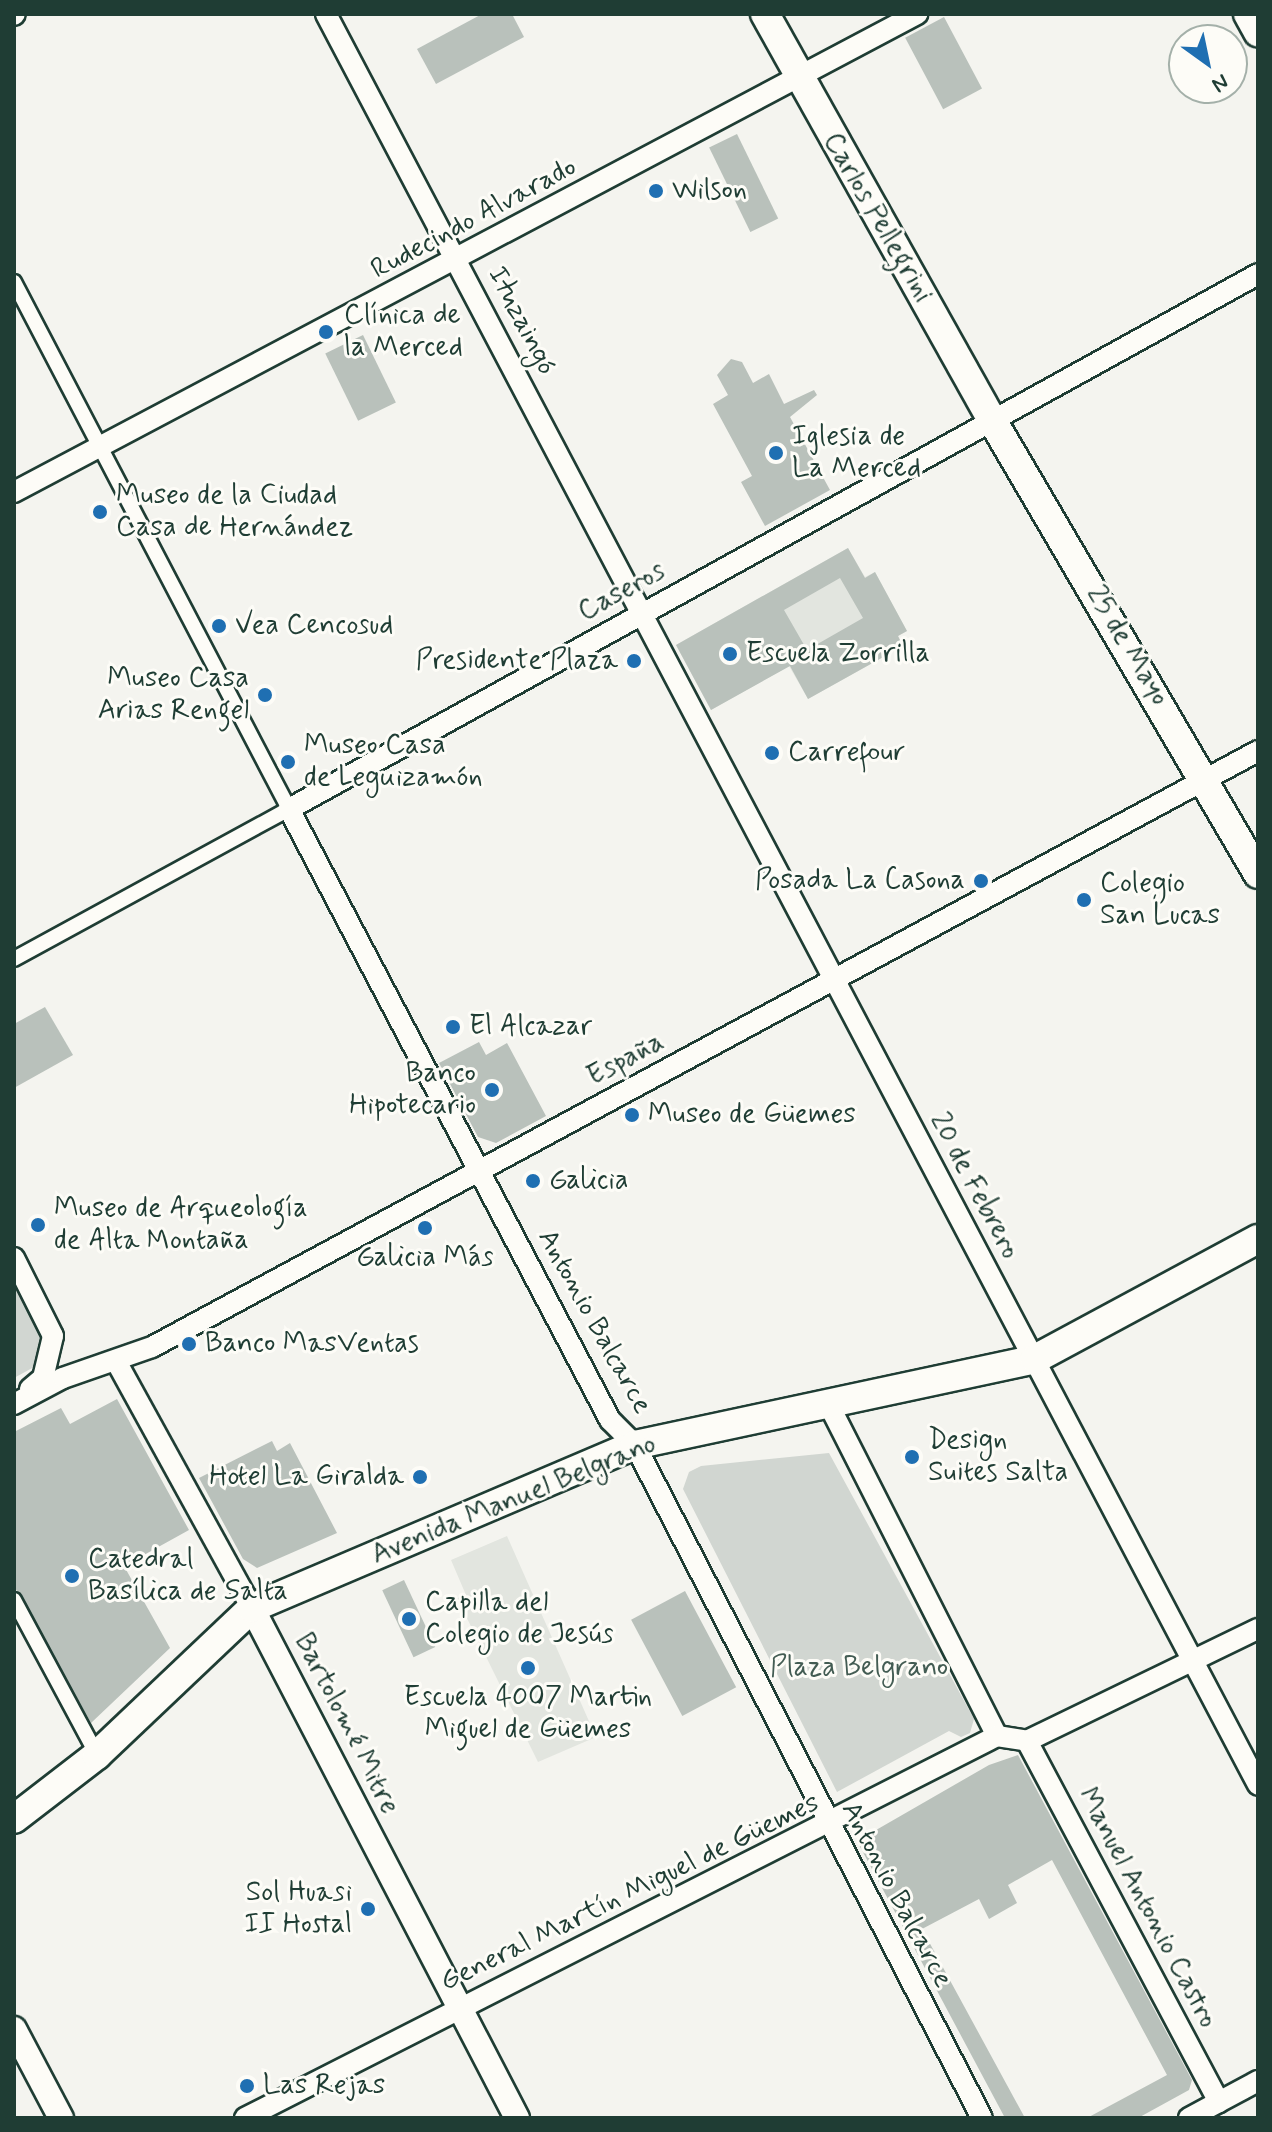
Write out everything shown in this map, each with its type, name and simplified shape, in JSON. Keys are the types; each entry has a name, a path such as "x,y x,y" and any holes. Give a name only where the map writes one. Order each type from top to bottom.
{"main road":[{"name":"Carlos Pellegrini","path":"765,14 798,78 992,420"},
{"path":"1248,14 1258,32"},
{"name":"25 de Mayo","path":"992,420 1207,778 1258,874"},
{"name":"Avenida Manuel Belgrano","path":"14,1819 97,1755 252,1608 635,1445 830,1407 1035,1359 1258,1239"}],"street":[{"name":"Ituzaingó","path":"326,14 641,614"},
{"name":"Rudecindo Alvarado","path":"14,492 917,14"},
{"name":"Caseros","path":"14,959 1258,274"},
{"path":"14,282 289,809"},
{"name":"20 de Febrero","path":"641,614 1258,1785"},
{"name":"España","path":"15,1403 116,1361 479,1171 834,983 1258,751"},
{"name":"Antonio Balcarce","path":"289,809 610,1420 635,1445 828,1827 982,2118"},
{"path":"14,1258 53,1336 43,1378 15,1403"},
{"name":"Bartolomé Mitre","path":"116,1361 252,1608 517,2118"},
{"path":"830,1407 997,1736 1027,1741 1258,1629"},
{"path":"14,1600 97,1755"},
{"name":"General Martín Miguel de Güemes","path":"245,2118 828,1827 997,1736"},
{"name":"Manuel Antonio Castro","path":"1027,1741 1219,2102"},
{"path":"14,2029 61,2118"},
{"path":"1189,2118 1258,2081"}],"shaded area":[{"path":"848,548 865,577 875,572 907,631 898,636 903,646 808,699 789,666 711,710 676,645"},
{"name":"Escuela 4007 Martin Miguel de Güemes","path":"507,1536 596,1737 538,1762 457,1598 466,1595 451,1560"}],"green space":[{"path":"14,1279 43,1333 45,1361 14,1378"},
{"name":"Plaza Belgrano","path":"829,1453 974,1719 970,1733 961,1737 949,1731 837,1792 683,1489 689,1472 701,1466"}],"building":[{"path":"482,14 512,14 524,37 436,84 417,49"},
{"path":"944,17 982,89 943,109 905,38"},
{"path":"737,134 778,218 750,232 709,148"},
{"path":"363,335 396,402 358,421 325,353"},
{"name":"Iglesia de La Merced","path":"731,359 742,362 753,383 769,374 784,404 814,390 817,395 790,417 830,490 765,526 741,482 752,476 713,404 728,395 717,375"},
{"path":"848,548 865,578 875,572 907,631 898,636 903,646 808,699 790,666 711,710 676,645","holes":["840,578 863,618 807,650 784,610"]},
{"path":"45,1007 73,1055 14,1088 14,1024"},
{"name":"Banco Hipotecario","path":"479,1042 486,1055 507,1043 546,1116 496,1143 478,1137 439,1063"},
{"name":"Catedral Basílica de Salta","path":"117,1399 189,1530 124,1566 170,1648 91,1723 14,1586 14,1432 61,1408 70,1424"},
{"path":"272,1441 277,1451 290,1443 337,1533 257,1568 243,1559 199,1478"},
{"name":"Capilla del Colegio de Jesús","path":"404,1580 435,1647 414,1657 382,1590"},
{"path":"685,1591 736,1687 682,1716 631,1620"},
{"path":"1018,1755 1192,2080 1189,2090 1138,2118 1087,2118 1167,2075 1052,1860 1008,1885 1017,1903 989,1919 979,1899 922,1929 1025,2118 1005,2118 857,1841 989,1765"}],"place":[{"name":"Wilson","path":"656,191"},
{"name":"Clínica de la Merced","path":"326,332"},
{"name":"Iglesia de La Merced","path":"776,453"},
{"name":"Museo de la Ciudad Casa de Hernández","path":"100,512"},
{"name":"Vea Cencosud","path":"219,626"},
{"name":"Escuela Zorrilla","path":"730,654"},
{"name":"Presidente Plaza","path":"634,661"},
{"name":"Museo Casa Arias Rengel","path":"265,695"},
{"name":"Carrefour","path":"772,753"},
{"name":"Museo Casa de Leguizamón","path":"288,762"},
{"name":"Posada La Casona","path":"981,881"},
{"name":"Colegio San Lucas","path":"1084,900"},
{"name":"El Alcazar","path":"453,1027"},
{"name":"Banco Hipotecario","path":"492,1090"},
{"name":"Museo de Güemes","path":"632,1115"},
{"name":"Galicia","path":"533,1181"},
{"name":"Museo de Arqueología de Alta Montaña","path":"38,1225"},
{"name":"Galicia Más","path":"425,1228"},
{"name":"Banco MasVentas","path":"189,1344"},
{"name":"Design Suites Salta","path":"912,1457"},
{"name":"Hotel La Giralda","path":"420,1477"},
{"name":"Catedral Basílica de Salta","path":"72,1576"},
{"name":"Capilla del Colegio de Jesús","path":"409,1619"},
{"name":"Escuela 4007 Martin Miguel de Güemes","path":"528,1668"},
{"name":"Sol Huasi II Hostal","path":"368,1909"},
{"name":"Las Rejas","path":"247,2086"}]}
